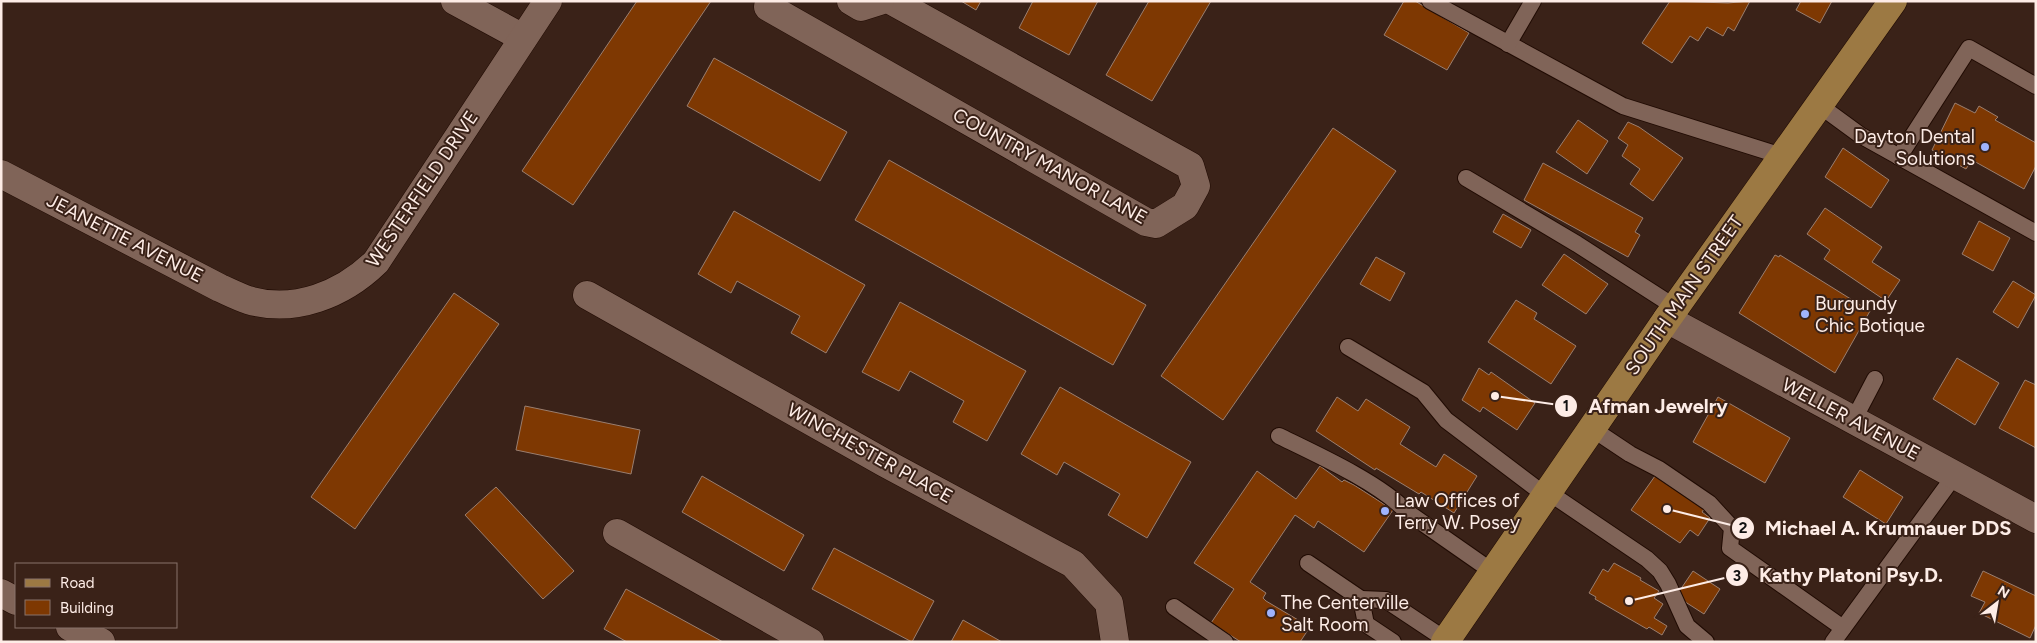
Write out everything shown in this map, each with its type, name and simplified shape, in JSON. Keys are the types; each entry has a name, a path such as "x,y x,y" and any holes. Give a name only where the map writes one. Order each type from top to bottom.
{"main road":[{"name":"SOUTH MAIN STREET","path":"1446,641 1671,313 1893,1"}],"street":[{"path":"455,1 523,38"},
{"name":"WESTERFIELD DRIVE","path":"249,300 282,304 308,301 337,292 358,279 376,262 548,1"},
{"name":"COUNTRY MANOR LANE","path":"769,1 768,7 1146,222 1156,224 1185,206 1196,186 1190,166 892,1"},
{"path":"851,1 861,7 880,1"},
{"name":"JEANETTE AVENUE","path":"1,174 220,288 249,300"},
{"name":"WINCHESTER PLACE","path":"587,295 885,463 1073,564 1109,602 1115,642"},
{"name":"WELLER AVENUE","path":"1671,313 1853,421 2036,519"},
{"path":"617,533 810,642"},
{"path":"1,594 15,601"},
{"path":"72,628 101,642"}],"lane":[{"path":"1430,1 1623,106 1782,156"},
{"path":"1508,44 1533,1"},
{"path":"1899,157 1968,48 2036,86"},
{"path":"1819,105 1860,135 2036,233"},
{"path":"1466,178 1610,264 1671,313"},
{"path":"1348,347 1423,392 1446,420 1547,494 1647,559 1660,571 1687,626 1706,642"},
{"path":"1853,421 1875,379"},
{"path":"1592,428 1630,454 1659,469 1709,503 1732,528 1730,548 1843,628"},
{"path":"1279,436 1324,458 1397,502 1407,512 1493,572"},
{"path":"1833,642 1955,475"},
{"path":"1308,562 1361,599 1386,600 1446,641"},
{"path":"1361,599 1366,624 1393,642"},
{"path":"1174,607 1225,642"}],"building":[{"path":"637,1 711,1 573,205 522,171"},
{"path":"961,1 981,1 976,10"},
{"path":"1033,1 1098,1 1069,55 1019,28"},
{"path":"1149,1 1211,1 1152,101 1106,75"},
{"path":"1404,1 1415,1 1469,33 1447,70 1384,35"},
{"path":"1670,1 1728,3 1750,1 1734,31 1728,27 1723,36 1707,27 1698,41 1690,36 1672,63 1642,43"},
{"path":"1801,1 1832,1 1820,23 1796,10"},
{"path":"714,58 847,132 820,181 687,106"},
{"name":"Dayton Dental Solutions","path":"1955,103 1975,113 1979,106 1998,117 1995,120 2036,143 2036,166 2024,189 1972,160 1966,169 1932,150"},
{"path":"1578,120 1608,141 1587,174 1556,152"},
{"path":"1628,122 1639,127 1683,158 1653,201 1630,184 1640,169 1622,156 1628,145 1618,138"},
{"path":"1333,128 1396,171 1223,420 1161,376"},
{"path":"1843,148 1889,180 1871,208 1825,177"},
{"path":"889,160 1146,305 1113,365 855,220"},
{"path":"1543,163 1643,218 1635,232 1640,235 1628,257 1524,200"},
{"path":"1825,208 1882,247 1872,262 1900,280 1886,301 1824,259 1830,250 1807,234"},
{"path":"734,211 865,285 826,353 791,333 800,316 737,281 731,293 698,274"},
{"path":"1503,214 1531,230 1521,248 1493,232"},
{"path":"1979,221 2010,238 1993,271 1962,254"},
{"path":"1564,254 1608,284 1586,314 1542,285"},
{"name":"Burgundy Chic Botique","path":"1775,255 1779,257 1780,255 1870,311 1835,373 1739,313"},
{"path":"1376,257 1405,273 1390,301 1360,284"},
{"path":"2013,281 2036,295 2018,328 1993,312"},
{"path":"454,293 499,324 355,529 311,497"},
{"path":"1516,300 1537,313 1534,319 1576,346 1551,384 1488,342"},
{"path":"900,302 1026,371 987,441 953,422 964,401 910,371 899,391 862,372"},
{"path":"1957,358 1999,383 1975,425 1933,399"},
{"path":"1479,368 1489,375 1491,372 1535,403 1517,430 1483,407 1480,412 1462,400"},
{"path":"2025,380 2036,385 2036,448 1999,428"},
{"path":"1060,387 1191,462 1147,538 1108,515 1120,494 1064,462 1057,475 1021,454"},
{"path":"1337,397 1358,411 1366,399 1410,427 1400,444 1436,467 1444,454 1477,476 1454,513 1421,492 1419,494 1376,468 1375,470 1316,431"},
{"path":"1718,397 1790,438 1765,483 1693,442"},
{"path":"525,406 640,430 631,474 516,450"},
{"path":"1320,466 1342,482 1344,480 1354,485 1393,510 1364,552 1318,521 1314,528 1295,515 1250,582 1266,593 1263,598 1266,601 1310,627 1300,642 1241,642 1211,623 1234,589 1194,563 1257,471 1296,499"},
{"path":"1860,470 1903,497 1886,524 1843,497"},
{"path":"702,476 804,535 784,571 682,512"},
{"path":"1655,476 1704,509 1702,512 1710,518 1698,536 1690,530 1680,543 1631,510"},
{"path":"496,487 574,571 543,599 465,515"},
{"path":"834,548 934,601 912,642 812,589"},
{"path":"1614,563 1641,578 1640,580 1659,591 1654,598 1663,604 1654,618 1667,626 1662,635 1649,627 1647,629 1595,599 1596,597 1589,593 1603,569 1608,572"},
{"path":"1693,571 1720,589 1704,614 1676,596"},
{"path":"1983,571 2036,596 2036,625 2030,638 1979,613 1985,602 1971,596"},
{"path":"626,589 723,642 627,642 604,629"},
{"path":"963,620 1002,642 951,642"}],"place":[{"name":"Dayton Dental Solutions","path":"1985,147"},
{"name":"Burgundy Chic Botique","path":"1805,314"},
{"name":"Afman Jewelry","path":"1495,396"},
{"name":"Michael A. Krumnauer DDS","path":"1667,509"},
{"name":"Law Offices of Terry W. Posey","path":"1385,511"},
{"name":"Kathy Platoni Psy.D.","path":"1629,601"},
{"name":"The Centerville Salt Room","path":"1271,613"}]}
